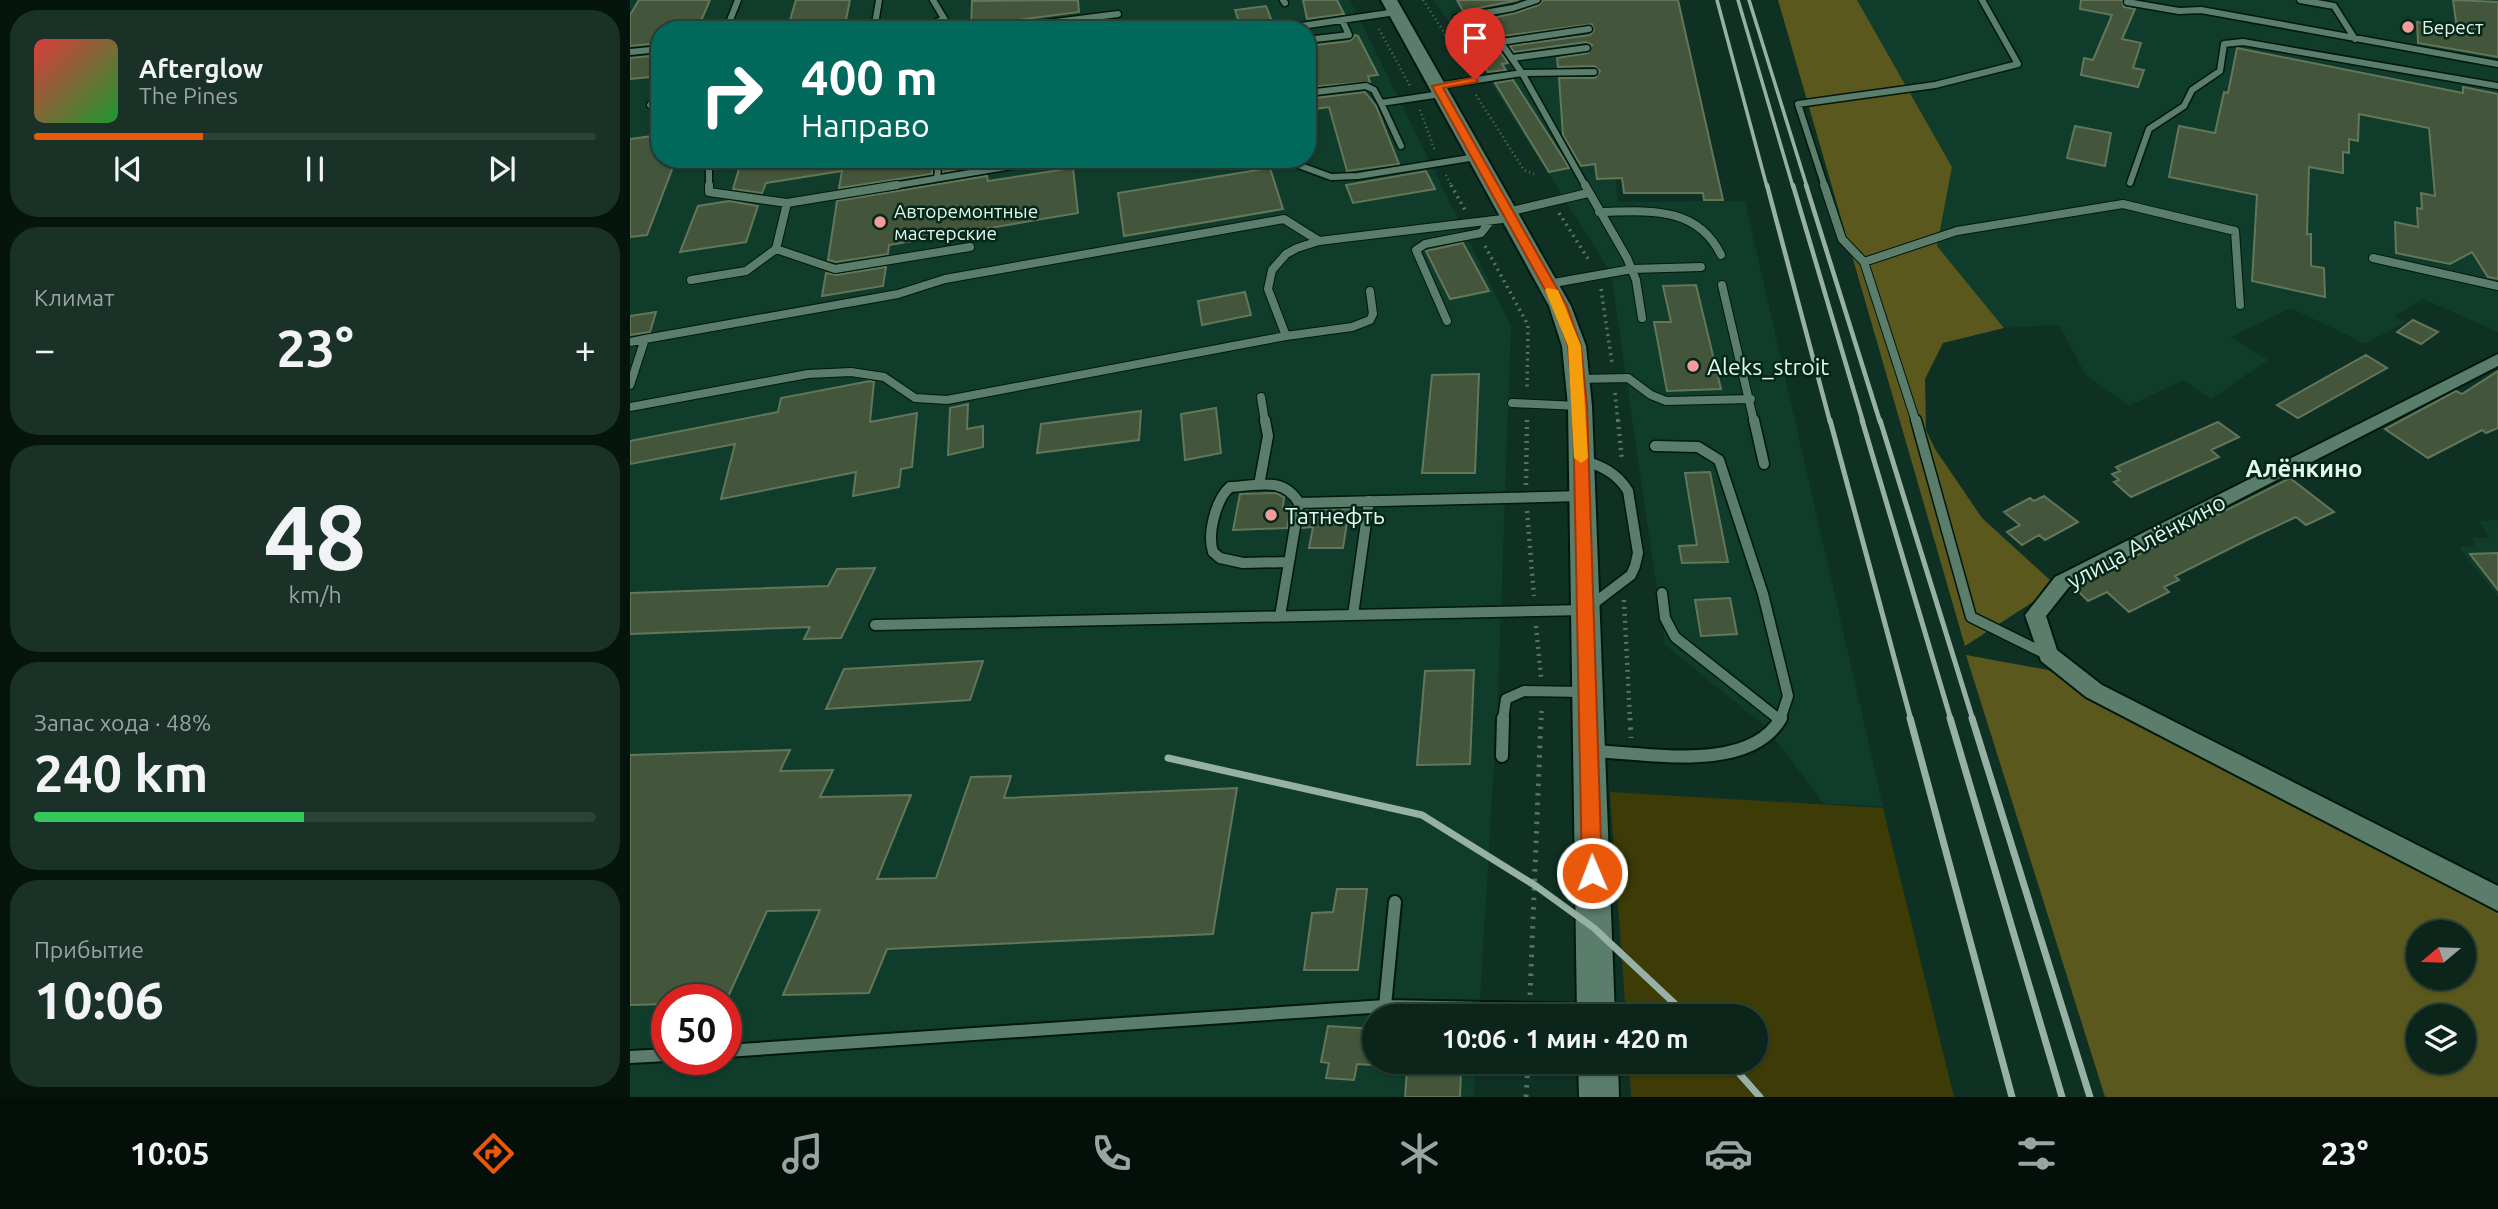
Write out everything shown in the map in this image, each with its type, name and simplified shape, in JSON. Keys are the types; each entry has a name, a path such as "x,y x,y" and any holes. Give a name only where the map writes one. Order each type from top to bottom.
{"main road":[{"path":"1392,6 1476,157 1503,218 1548,284 1570,332 1580,406 1596,1004"},
{"path":"1598,1074 1599,1097"}],"street":[{"name":"улица Алёнкино","path":"2048,655 2035,615 2062,582 2498,359"},
{"path":"2048,655 2094,691 2498,899"}],"lane":[{"path":"730,21 738,0"},
{"path":"876,21 879,0"},
{"path":"933,0 944,19 939,21"},
{"path":"1456,18 1513,8 1537,0"},
{"path":"1982,0 2018,64 1935,85 1798,104 1842,239 1864,262 1907,388 1972,617 2048,655"},
{"path":"2300,0 2334,6 2355,38"},
{"path":"2127,2 2179,11 2200,10 2498,64"},
{"path":"1316,24 1342,20 1392,6"},
{"path":"1063,21 1118,14"},
{"path":"1316,39 1349,35 1342,20"},
{"path":"1501,42 1588,29"},
{"path":"1492,30 1522,73 1632,269 1642,318"},
{"path":"2130,183 2149,129 2184,106 2192,90 2220,71 2224,44 2243,42 2498,86"},
{"path":"1512,58 1587,48"},
{"path":"630,52 651,50"},
{"path":"1381,103 1522,73 1594,72"},
{"path":"1316,92 1366,86 1374,90 1401,146"},
{"path":"1306,168 1331,177 1358,176 1476,157"},
{"path":"709,168 709,192 787,203 998,168"},
{"path":"937,178 938,168"},
{"path":"1286,337 1268,289 1272,270 1286,254 1319,241 1503,218 1551,200 1588,193"},
{"path":"691,280 746,271 776,249 787,203"},
{"path":"1864,262 1957,232 2123,204 2235,231 2240,305"},
{"path":"1599,212 1662,212 1679,216 1710,234 1721,255"},
{"path":"1447,321 1416,250 1425,244 1481,233 1503,218"},
{"path":"630,342 898,294 944,279 1284,219 1319,241"},
{"path":"776,249 835,269 970,247"},
{"path":"2373,258 2498,286"},
{"path":"1548,284 1632,269 1701,267"},
{"path":"1722,285 1751,399 1764,464"},
{"path":"630,408 808,374 851,372 884,377 915,398 947,400 1363,324 1373,314 1370,291"},
{"path":"630,384 645,339"},
{"path":"1578,379 1635,380 1651,395 1666,401 1751,399"},
{"path":"1259,485 1268,436 1261,397"},
{"path":"1512,403 1580,406"},
{"path":"1589,751 1722,756 1749,748 1770,735 1780,720 1788,696 1763,594 1719,460 1714,453 1695,446 1655,446"},
{"path":"875,625 1585,610 1632,575 1638,553 1628,491 1624,482 1605,467 1581,460"},
{"path":"1280,617 1299,503 1287,487 1237,486 1225,491 1210,543 1223,560 1234,563 1289,562"},
{"path":"1299,503 1582,496"},
{"path":"1353,615 1369,501"},
{"path":"1662,593 1665,618 1675,636 1780,720"},
{"path":"1502,756 1503,708 1506,699 1524,691 1587,692"},
{"path":"1385,1004 1395,902"},
{"path":"742,1050 1362,1008"},
{"path":"630,1057 651,1056"}],"path":[{"path":"1551,200 1599,275 1614,379 1624,482"},
{"path":"1623,582 1632,753"},
{"path":"1526,1097 1527,1074"}],"shaded area":[{"path":"630,0 1350,0 1511,326 1498,697 1480,1004 1362,1004 1362,1074 1475,1074 1474,1097 630,1097"},
{"path":"1434,0 1596,0 1618,202 1745,201 1883,806 1824,804 1765,726 1665,645 1611,273 1488,78"},
{"path":"1778,0 1857,0 1952,167 1937,246 2004,328 1943,343 1925,379 1926,430 1935,449 1982,518 2050,580 2036,600 1965,646"},
{"path":"1857,0 2498,0 2498,332 2423,299 2395,316 2406,322 2365,344 2291,308 2231,337 2268,360 2211,399 2183,380 2129,406 2085,374 2059,325 2004,328 1937,246 1952,167"},
{"path":"2498,520 2498,597 2459,547 2474,546 2473,538 2490,538 2479,521"},
{"path":"1966,655 2048,670 2498,911 2498,1097 2105,1097"},
{"path":"1610,792 1883,808 1954,1097 1631,1097 1630,1074 1768,1074 1768,1004 1625,1004"}],"building":[{"path":"639,0 710,0 701,21 651,21 651,44 630,46 630,15"},
{"path":"796,0 850,0 846,21 790,21"},
{"path":"1078,0 1079,12 1010,21 971,21 972,1"},
{"path":"1303,0 1337,0 1344,14 1307,19"},
{"path":"1457,0 1519,0 1463,11"},
{"path":"1543,0 1678,0 1723,200 1704,200 1703,193 1624,193 1622,178 1597,179 1595,164 1581,166 1563,135 1559,78 1595,78 1600,71 1594,66 1558,67 1557,58 1588,53 1592,45 1586,42 1514,52 1510,46 1590,35 1594,30 1592,24 1503,36 1495,25 1489,25 1487,33 1508,63 1502,64 1506,70 1488,72 1458,26 1515,13 1539,5"},
{"path":"2081,0 2122,0 2124,7 2135,9 2122,39 2141,43 2133,68 2144,70 2138,87 2081,75 2084,58 2093,60 2112,15 2080,9"},
{"path":"2453,0 2498,2 2498,57 2418,43 2417,22 2457,29"},
{"path":"1266,6 1272,21 1239,21 1235,10"},
{"path":"1355,35 1358,36 1378,75 1368,76 1370,82 1316,86 1316,45 1350,41"},
{"path":"2237,48 2463,93 2463,87 2498,94 2498,279 2488,277 2472,252 2450,264 2396,253 2395,222 2418,227 2417,208 2422,209 2421,193 2435,196 2429,128 2359,114 2358,141 2349,139 2349,153 2343,152 2343,173 2309,167 2307,234 2311,234 2311,266 2324,268 2325,297 2252,281 2257,195 2169,177 2179,126 2215,133 2224,92 2228,93"},
{"path":"651,56 651,77 630,79 630,58"},
{"path":"1513,80 1569,168 1549,172 1495,83"},
{"path":"1365,92 1376,106 1399,164 1347,171 1329,107 1316,109 1316,98"},
{"path":"2075,126 2111,133 2105,166 2067,158"},
{"path":"651,136 651,168 673,168 647,235 630,237 630,139"},
{"path":"739,168 932,168 932,174 839,188 842,171 766,183 762,193 733,189"},
{"path":"944,168 965,168 943,172"},
{"path":"1073,168 1078,213 889,245 888,254 836,262 828,260 837,201 987,176 988,181"},
{"path":"1270,168 1283,209 1124,236 1118,193"},
{"path":"1426,171 1435,189 1353,203 1346,185"},
{"path":"729,201 758,206 746,242 680,252 698,206"},
{"path":"1463,243 1489,291 1450,299 1426,251"},
{"path":"886,267 883,286 822,296 826,273 836,275"},
{"path":"1696,285 1721,389 1667,391 1654,322 1671,322 1663,286"},
{"path":"1245,292 1251,315 1202,325 1198,301"},
{"path":"656,312 650,332 630,335 630,316"},
{"path":"2413,320 2438,332 2421,344 2397,332"},
{"path":"2366,355 2387,368 2298,418 2277,405"},
{"path":"2498,371 2498,428 2486,433 2482,430 2428,458 2385,429 2456,391 2462,394"},
{"path":"1479,374 1475,473 1422,473 1432,375"},
{"path":"874,382 870,422 917,413 912,467 901,469 899,487 853,496 856,472 721,499 735,444 630,464 630,441 778,412 781,398"},
{"path":"968,404 967,429 983,426 983,447 948,455 950,408"},
{"path":"1216,408 1221,453 1185,460 1181,414"},
{"path":"1141,411 1139,440 1037,453 1041,424"},
{"path":"2218,422 2239,437 2211,450 2219,457 2131,497 2114,482 2119,480 2112,474 2120,471 2116,467"},
{"path":"1710,472 1728,562 1682,563 1679,546 1697,545 1685,473"},
{"path":"2290,478 2334,512 2306,525 2296,517 2247,540 2175,576 2179,580 2164,587 2169,592 2129,612 2107,592 2088,601 2074,587"},
{"path":"1276,493 1284,497 1283,507 1291,506 1287,528 1233,530 1240,494"},
{"path":"2044,496 2078,522 2045,540 2039,535 2022,545 2007,532 2020,525 2004,512 2030,498 2034,501"},
{"path":"1349,509 1343,548 1309,548 1313,527 1302,528 1305,510"},
{"path":"2498,553 2498,590 2470,554"},
{"path":"875,568 841,638 804,639 810,627 630,634 630,593 828,586 837,569"},
{"path":"1730,598 1737,634 1701,636 1695,600"},
{"path":"983,661 970,700 826,709 844,669"},
{"path":"1474,670 1470,764 1417,765 1425,671"},
{"path":"790,750 780,771 833,770 820,797 911,795 877,879 936,878 971,777 1011,776 1004,798 1237,788 1213,934 887,949 869,993 783,995 820,910 767,911 734,984 651,984 651,1004 630,1005 630,755"},
{"path":"1337,889 1367,889 1358,970 1304,970 1312,913 1333,912"},
{"path":"1328,1026 1362,1028 1362,1064 1357,1064 1354,1080 1326,1078 1329,1063 1321,1062"},
{"path":"1407,1074 1461,1074 1460,1097 1405,1097"}],"railway":[{"path":"1717,0 1767,187"},
{"path":"1738,0 1793,187"},
{"path":"1749,0 1807,187"},
{"path":"1767,185 1830,422"},
{"path":"1793,185 1863,422"},
{"path":"1806,185 1880,422"},
{"path":"1830,420 1911,720"},
{"path":"1862,420 1951,720"},
{"path":"1880,420 1973,720"},
{"path":"1910,718 2012,1097"},
{"path":"1950,718 2062,1097"},
{"path":"1972,718 2090,1097"},
{"path":"1168,758 1422,815 1536,886 1594,928 1675,1004"},
{"path":"1740,1074 1760,1097"}],"slow traffic":[{"path":"1551,290 1560,306 1574,346 1580,406 1581,458"}],"place":[{"name":"Берест","path":"2408,27"},
{"name":"Авторемонтные мастерские","path":"880,222"},
{"name":"Aleks_stroit","path":"1693,366"},
{"name":"Татнефть","path":"1271,515"}],"district":[{"name":"Алёнкино","path":"2304,468"}],"route":[{"path":"1475,80 1437,86 1560,306 1574,346 1577,366 1592,873"}]}
